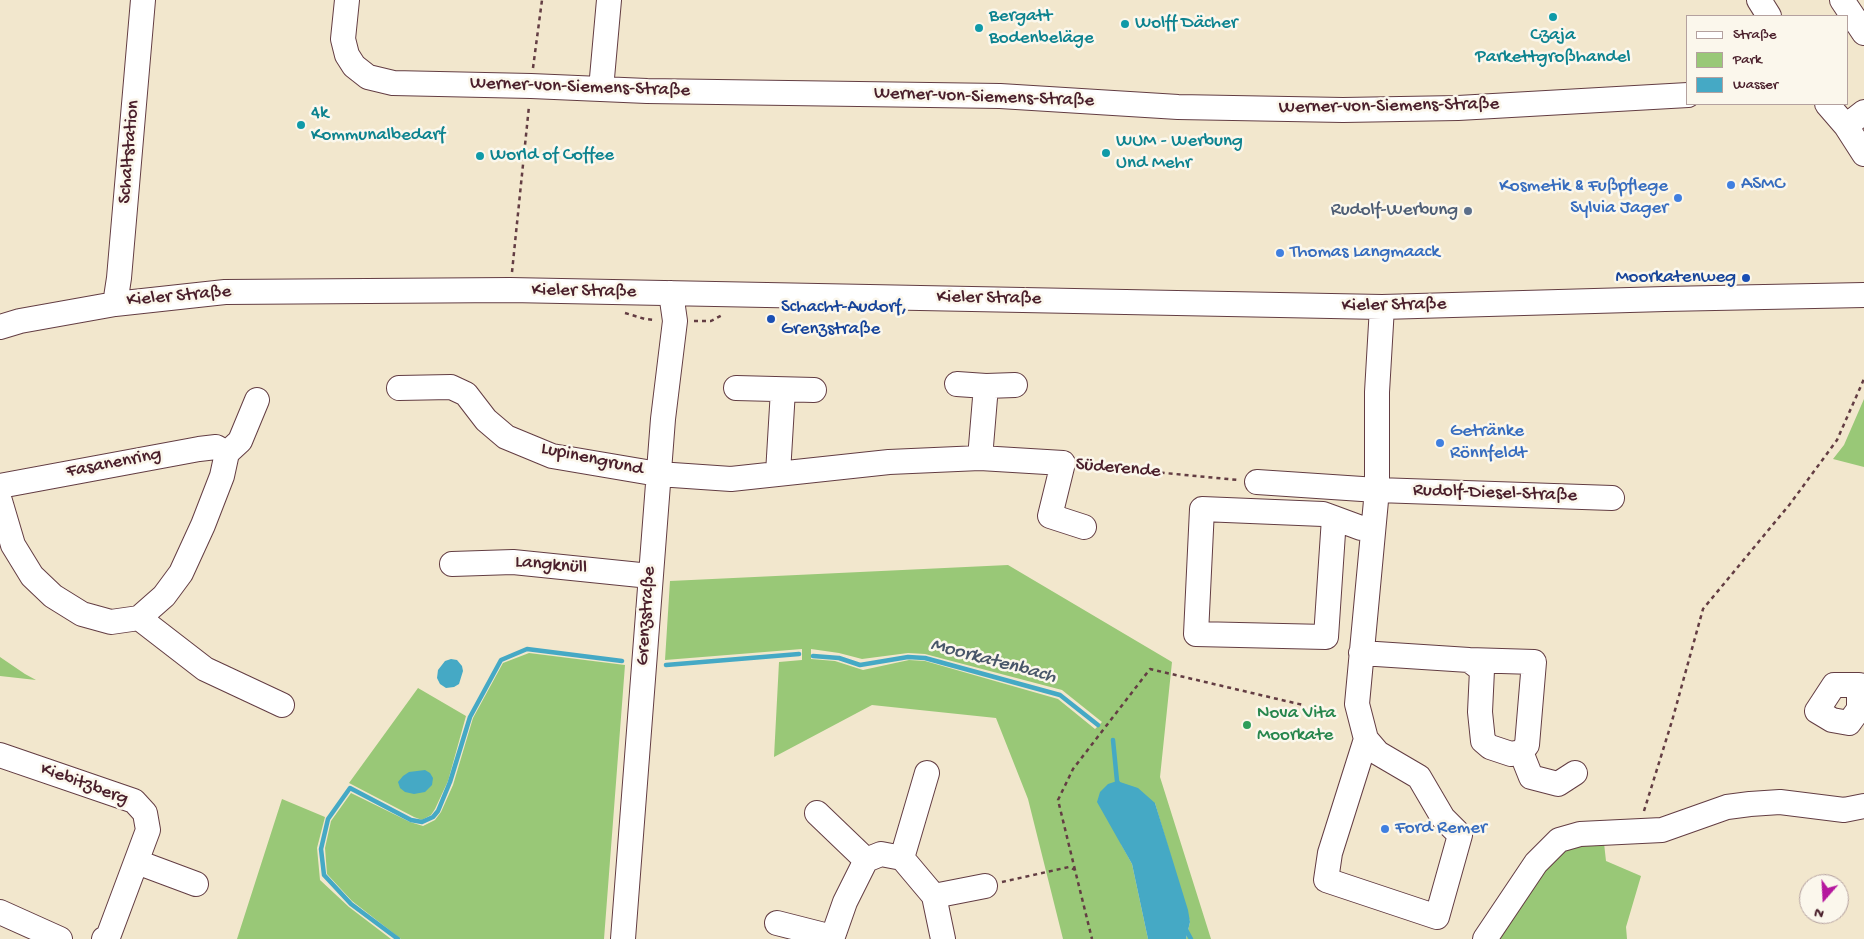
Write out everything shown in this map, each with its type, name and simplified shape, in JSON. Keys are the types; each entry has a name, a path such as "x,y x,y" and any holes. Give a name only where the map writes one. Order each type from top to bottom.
{"street":[{"name":"Schaltstation","path":"115,304 119,278 143,0"},
{"name":"Werner-von-Siemens-Straße","path":"346,0 343,39 347,54 354,66 368,77 393,83 647,91 1000,96 1178,107 1342,110 1458,108 1686,95"},
{"path":"601,89 610,0"},
{"path":"1759,0 1768,15"},
{"path":"1842,0 1864,33"},
{"path":"1827,105 1846,126 1864,154"},
{"path":"1846,126 1864,112"},
{"name":"Kieler Straße","path":"0,327 20,321 115,304 225,292 510,290 1382,308 1864,295"},
{"name":"Grenzstraße","path":"623,939 658,474 675,322 671,293"},
{"path":"1366,740 1330,853 1326,880 1437,917 1460,835 1444,818 1419,777 1378,753 1366,740 1356,704 1377,490 1377,392 1382,308"},
{"path":"957,384 1015,386"},
{"path":"980,458 986,386"},
{"name":"Lupinengrund","path":"399,388 451,387 466,394 486,420 506,437 552,456 658,474"},
{"path":"736,388 814,390"},
{"path":"778,473 784,390"},
{"path":"0,501 13,545 32,576 53,596 82,614 111,622 138,618 164,596 182,573 222,476 227,453 240,441 257,400"},
{"name":"Fasanenring","path":"0,486 199,449 216,447 227,453"},
{"name":"Süderende","path":"658,474 731,479 889,462 980,458 1063,464"},
{"path":"1063,464 1050,516 1084,526"},
{"name":"Rudolf-Diesel-Straße","path":"1256,482 1377,490 1612,498"},
{"path":"1334,518 1326,637 1196,634 1202,509 1323,514 1334,518 1361,528 1373,528"},
{"name":"Langknüll","path":"452,564 513,562 650,576"},
{"path":"138,618 205,669 282,705"},
{"path":"1361,653 1534,662 1527,745 1521,752 1511,754 1490,747 1483,741 1480,712 1482,670 1469,660"},
{"path":"1521,752 1531,777 1558,784 1575,773"},
{"name":"Kiebitzberg","path":"0,755 134,801 145,813 148,830 107,938"},
{"path":"902,858 927,774"},
{"path":"1485,939 1536,863 1559,840 1580,834 1662,830 1727,807 1750,804 1780,802 1844,810 1864,806"},
{"path":"817,813 866,860"},
{"path":"777,923 832,938 845,902 866,860 881,854 902,858 934,896 943,939"},
{"path":"137,862 196,884"},
{"path":"934,896 985,886"},
{"path":"0,912 60,939"}],"path":[{"path":"510,290 531,86 542,0"},
{"path":"1637,831 1672,721 1703,610 1790,504 1836,440 1864,379"},
{"name":"Süderende","path":"1063,464 1256,482"},
{"path":"1092,939 1058,800 1073,769 1150,668 1303,705"},
{"path":"985,886 1068,868 1076,870"}],"green space":[{"path":"1864,399 1864,467 1833,459 1844,445"},
{"path":"1008,565 1172,662 1160,777 1211,939 1186,939 1190,922 1155,803 1121,844 1132,864 1148,939 1063,939 1028,799 996,718 872,705 774,757 779,662 802,660 802,649 665,660 670,581","holes":["811,649 862,659 908,653 925,654 1062,690 1102,722 1095,729 1058,699 925,661 909,660 863,670 835,661 811,659"]},
{"path":"529,653 625,665 604,939 401,939 352,901 327,874 325,848 331,821 351,793 410,822 423,826 435,820 441,812 453,785 473,718 503,663"},
{"path":"0,657 25,674 36,680 0,676"},
{"path":"418,688 466,716 448,781 431,815 422,820 349,783"},
{"path":"282,799 325,817 317,848 320,880 349,907 391,939 237,939"},
{"path":"1604,843 1606,861 1641,876 1626,927 1627,939 1498,939 1547,863 1562,852 1581,846"}],"water":[{"path":"457,660 462,666 463,671 459,684 446,688 440,684 437,678 438,670 445,661"},
{"path":"425,770 433,778 432,785 425,792 414,794 405,792 400,788 398,782 403,776 409,772"},
{"path":"1117,781 1138,788 1155,803 1188,910 1190,922 1186,939 1148,939 1132,864 1097,802 1100,792 1108,784"}],"waterway":[{"name":"Moorkatenbach","path":"398,939 351,904 324,875 321,849 328,819 350,788 411,820 422,822 433,817 438,811 450,782 470,717 501,660 527,649 622,661"},
{"name":"Moorkatenbach","path":"666,665 799,654"},
{"name":"Moorkatenbach","path":"813,656 839,658 860,665 908,657 925,658 1060,695 1098,725"},
{"name":"Moorkatenbach","path":"1113,740 1119,785"},
{"name":"Moorkatenbach","path":"1184,926 1191,939"}],"place":[{"name":"Czaja Parkettgroßhandel","path":"1553,17"},
{"name":"Wolff Dächer","path":"1125,24"},
{"name":"Bergatt Bodenbeläge","path":"979,28"},
{"name":"4k Kommunalbedarf","path":"301,125"},
{"name":"WUM - Werbung Und Mehr","path":"1106,153"},
{"name":"World of Coffee","path":"480,156"},
{"name":"ASMC","path":"1731,185"},
{"name":"Kosmetik & Fußpflege Sylvia Jager","path":"1678,198"},
{"name":"Rudolf-Werbung","path":"1468,211"},
{"name":"Thomas Langmaack","path":"1280,253"},
{"name":"Moorkatenweg","path":"1746,278"},
{"name":"Schacht-Audorf, Grenzstraße","path":"771,319"},
{"name":"Getränke Rönnfeldt","path":"1440,443"},
{"name":"Nova Vita Moorkate","path":"1247,725"},
{"name":"Ford Remer","path":"1385,829"}]}
